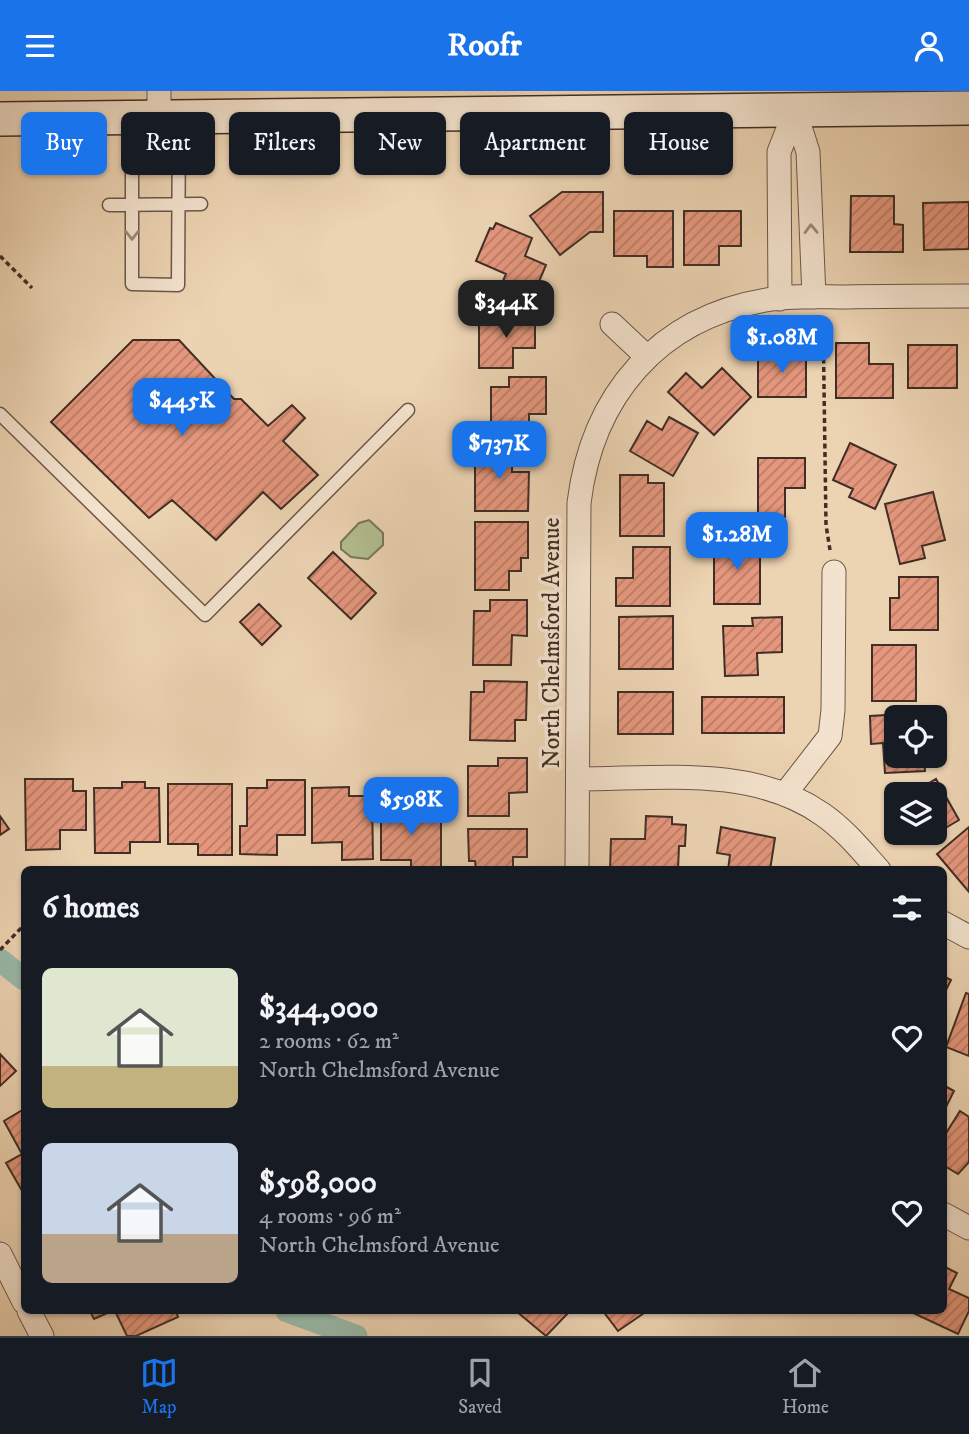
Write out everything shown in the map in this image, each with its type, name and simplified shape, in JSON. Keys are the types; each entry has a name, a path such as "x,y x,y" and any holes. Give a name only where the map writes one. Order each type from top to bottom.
{"main road":[{"path":"0,119 157,111 796,101 969,109"}],"street":[{"path":"796,101 808,152 818,297"},
{"path":"780,299 779,152 796,101"},
{"name":"North Chelmsford Avenue","path":"577,866 579,503 582,477 592,441 608,407 646,356 677,333 723,311 780,299 969,296"},
{"path":"612,324 646,356"},
{"path":"785,794 830,736 833,710 834,572"},
{"path":"578,779 711,779 760,785 820,812 840,828 875,866"},
{"path":"947,925 969,937"},
{"path":"947,1216 969,1228"},
{"path":"0,1254 21,1296"},
{"path":"31,1314 42,1336"}],"lane":[{"path":"157,111 178,204 178,285 132,284 132,205 157,111"},
{"path":"109,205 201,204"},
{"path":"0,414 205,615 408,409"}],"path":[{"path":"0,256 32,288"},
{"path":"818,297 826,525 834,572"},
{"path":"1,948 21,928"}],"green space":[{"path":"369,520 383,533 383,545 368,559 351,557 341,549 341,542 359,523"}],"building":[{"path":"562,192 603,192 603,232 590,232 560,255 530,216"},
{"path":"851,196 894,196 894,224 903,225 903,252 850,252"},
{"path":"969,202 969,249 924,250 923,203"},
{"path":"614,211 673,211 673,267 647,267 647,256 614,256"},
{"path":"684,211 741,211 741,246 719,246 719,265 684,265"},
{"path":"496,223 532,238 525,256 546,265 533,296 502,283 506,274 476,261 490,228 493,229"},
{"path":"509,312 535,312 535,348 513,348 513,368 479,368 479,323 509,323"},
{"path":"133,340 179,340 234,399 241,399 268,426 292,405 305,418 283,441 318,475 281,509 263,492 216,540 172,500 149,518 51,422"},
{"path":"836,343 869,343 869,364 893,364 893,398 836,398"},
{"path":"908,345 957,345 957,388 908,388"},
{"path":"758,352 806,352 806,397 758,397"},
{"path":"722,368 751,397 714,435 668,392 686,373 702,388"},
{"path":"509,377 546,377 546,414 529,414 529,436 491,436 491,387 509,387"},
{"path":"669,417 698,433 673,476 630,451 647,421 662,430"},
{"path":"850,443 896,465 875,509 849,497 853,489 833,480"},
{"path":"475,446 512,446 512,472 529,472 528,511 475,511"},
{"path":"758,458 805,458 805,488 785,488 785,517 758,517"},
{"path":"620,475 648,475 648,483 664,483 664,536 620,536"},
{"path":"933,492 945,540 922,546 925,558 900,564 885,504"},
{"path":"475,522 528,522 528,558 521,558 521,571 509,571 509,590 475,590"},
{"path":"714,540 760,540 760,604 714,604"},
{"path":"633,547 670,547 670,606 616,606 616,578 633,578"},
{"path":"333,552 376,593 351,619 308,578"},
{"path":"899,577 938,577 938,630 890,630 890,598 899,598"},
{"path":"490,600 527,600 527,636 512,635 511,665 473,665 474,611 490,611"},
{"path":"259,604 281,626 262,645 240,622"},
{"path":"673,616 673,669 619,669 619,617"},
{"path":"782,617 782,652 757,653 758,675 725,676 723,626 753,626 752,618"},
{"path":"872,645 916,645 916,701 872,701"},
{"path":"484,681 527,682 526,720 515,720 515,741 470,740 471,692 484,692"},
{"path":"618,692 673,692 673,734 618,734"},
{"path":"702,697 784,697 784,733 702,733"},
{"path":"884,715 884,758 883,743 871,744 870,716"},
{"path":"498,758 527,758 527,792 509,793 509,816 468,816 468,766 498,766"},
{"path":"885,768 925,768 925,771 885,773"},
{"path":"25,779 73,779 73,791 86,791 86,830 60,830 60,849 26,850"},
{"path":"267,780 305,780 305,835 277,835 277,855 240,854 240,826 247,826 247,788 267,788"},
{"path":"122,782 145,782 145,788 159,788 160,842 130,842 130,853 95,853 94,788 122,788"},
{"path":"168,784 232,784 232,855 198,855 198,844 168,844"},
{"path":"349,787 349,796 372,796 373,859 342,860 342,842 312,843 312,788"},
{"path":"947,799 959,820 947,827"},
{"path":"381,805 419,805 419,813 441,813 441,866 411,866 411,860 381,860"},
{"path":"0,816 9,829 0,835"},
{"path":"646,816 672,817 672,824 686,825 685,846 679,846 678,866 610,866 611,839 645,839"},
{"path":"721,827 775,838 771,866 729,866 730,855 717,853"},
{"path":"969,827 969,892 937,854"},
{"path":"468,829 527,829 527,857 513,857 513,866 476,866 475,861 469,861"},
{"path":"966,993 969,994 969,1056 947,1047"},
{"path":"0,1054 16,1071 0,1086"},
{"path":"947,1087 954,1091 947,1105"},
{"path":"21,1111 21,1152 4,1121"},
{"path":"960,1111 969,1117 969,1162 958,1174 947,1167 947,1132"},
{"path":"21,1155 21,1189 6,1163"},
{"path":"947,1268 957,1273 949,1289 969,1298 969,1311 958,1334 915,1314 947,1314"},
{"path":"92,1314 105,1314 94,1319"},
{"path":"116,1314 177,1314 178,1317 136,1336 127,1336"},
{"path":"520,1314 567,1314 546,1336"},
{"path":"605,1314 643,1314 618,1331"}],"waterway":[{"path":"0,960 21,977"},
{"path":"295,1314 356,1336"}]}
